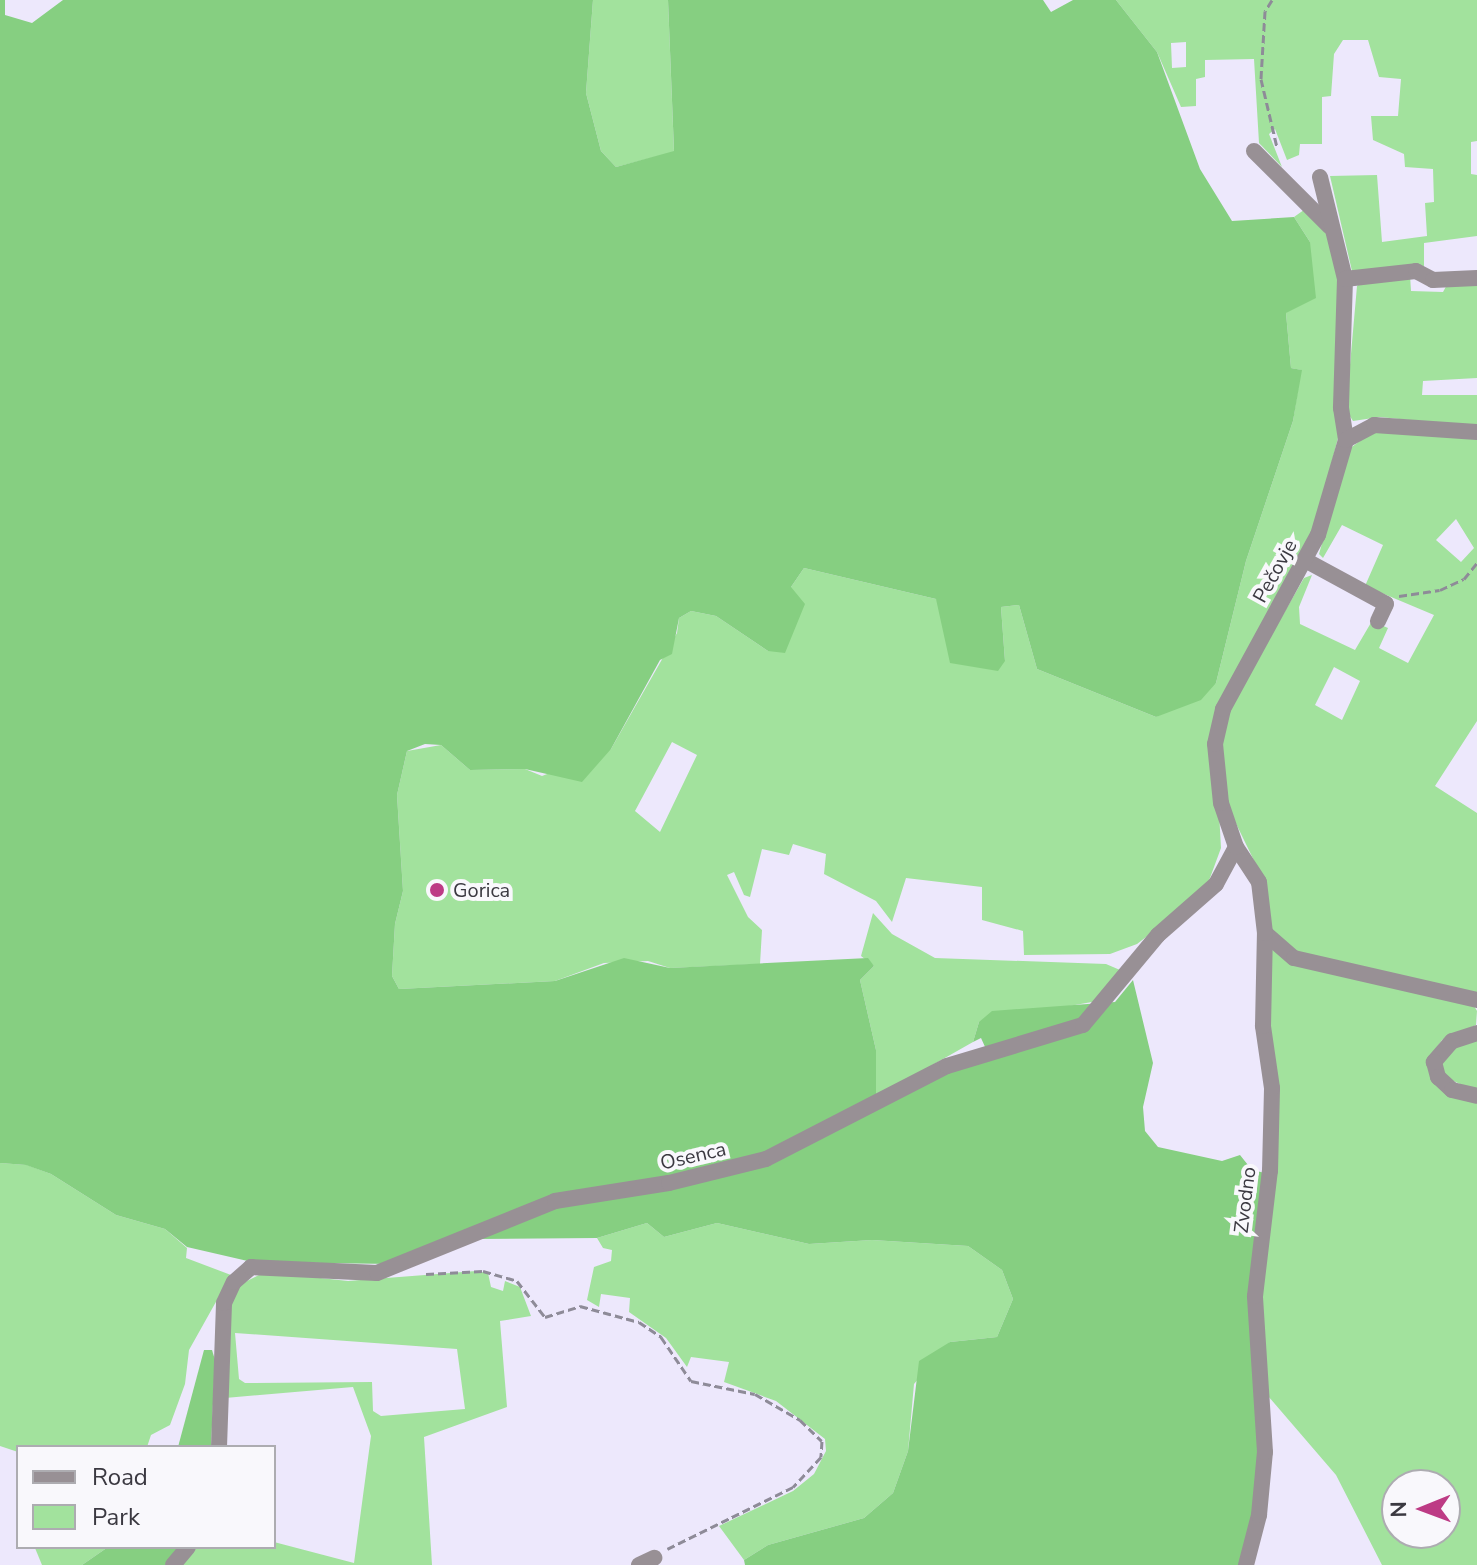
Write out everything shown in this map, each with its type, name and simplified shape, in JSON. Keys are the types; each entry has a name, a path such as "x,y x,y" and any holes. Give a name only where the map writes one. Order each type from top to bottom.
{"street":[{"path":"1254,151 1333,231"},
{"path":"1320,177 1345,279 1341,408 1346,440 1374,425 1477,432"},
{"path":"1345,279 1416,271 1433,280 1477,278"},
{"name":"Pečovje","path":"1236,847 1216,779 1215,744 1223,709 1318,535 1346,440"},
{"path":"1305,560 1386,604 1378,621"},
{"name":"Zvodno","path":"1236,847 1259,882 1265,933 1263,1026 1273,1116 1255,1296 1266,1427 1263,1489 1246,1565"},
{"name":"Osenca","path":"219,1445 224,1303 234,1282 251,1267 377,1273 555,1201 669,1183 766,1159 947,1066 1083,1025 1158,935 1216,884 1236,847"},
{"path":"1265,933 1294,958 1477,1000"},
{"path":"1477,1033 1452,1041 1434,1062 1438,1077 1452,1090 1477,1096"},
{"path":"173,1565 186,1549"}],"path":[{"path":"1272,0 1265,11 1261,79 1278,149"},
{"path":"1377,599 1440,590 1464,579 1477,563"},
{"path":"412,1274 483,1271 517,1281 545,1317 580,1306 639,1322 661,1337 691,1381 755,1394 800,1420 822,1441 821,1457 793,1487 646,1561"}],"green space":[{"path":"0,0 5,0 5,15 32,23 63,0 593,0 586,93 601,151 616,167 674,151 668,0 1043,0 1051,12 1073,0 1116,0 1157,52 1200,169 1232,221 1294,217 1310,242 1316,298 1286,313 1291,368 1302,370 1293,421 1246,561 1216,683 1201,700 1156,717 1037,669 1019,605 1001,607 1005,661 998,671 950,663 936,599 804,568 791,587 805,604 785,653 768,651 716,616 691,611 679,618 672,654 660,660 611,749 582,782 525,769 470,770 441,745 425,744 407,751 397,795 403,891 395,924 392,976 399,989 555,981 624,958 670,968 868,958 874,966 860,980 876,1050 876,1097 986,1049 981,1038 973,1042 979,1022 992,1011 1115,1002 1133,980 1153,1063 1143,1107 1145,1131 1158,1147 1222,1161 1240,1155 1252,1170 1265,1173 1260,1488 1242,1565 745,1565 744,1560 768,1545 864,1518 893,1493 908,1451 919,1361 950,1342 997,1337 1013,1299 1002,1270 968,1246 872,1240 809,1244 717,1223 664,1237 647,1223 597,1238 475,1239 392,1264 252,1262 187,1247 165,1229 116,1215 51,1174 26,1165 0,1163"},
{"path":"593,0 668,0 674,152 616,167 601,151 586,93"},
{"path":"1116,0 1477,0 1477,141 1471,142 1471,174 1477,175 1477,236 1424,243 1424,266 1352,271 1330,176 1377,175 1382,242 1427,236 1425,203 1434,202 1433,169 1405,167 1404,154 1373,140 1371,116 1398,116 1401,79 1379,77 1368,40 1343,40 1334,54 1331,96 1322,97 1322,144 1300,144 1299,155 1287,160 1275,129 1269,134 1282,167 1259,143 1254,59 1205,60 1205,77 1196,79 1196,106 1181,107 1157,52","holes":["1186,42 1186,67 1172,68 1171,43"]},
{"path":"1308,207 1327,231 1340,275 1338,438 1313,535 1214,721 1221,848 1207,886 1190,903 1137,944 1110,954 1024,955 1023,931 982,920 982,887 906,878 892,922 876,901 824,874 826,854 793,844 789,855 762,849 750,897 744,895 734,872 727,875 748,917 762,930 760,964 670,968 648,961 604,963 555,981 399,989 392,976 395,924 403,891 397,795 407,751 441,745 470,770 525,769 542,776 611,749 677,633 679,618 691,611 716,616 768,651 791,587 804,568 936,599 1005,661 1001,607 1019,605 1037,669 1156,717 1216,683 1246,561 1293,421 1301,370 1291,368 1286,313 1310,242 1294,217","holes":["672,742 697,755 660,832 635,811"]},
{"path":"1410,275 1411,291 1443,292 1449,281 1477,280 1477,378 1423,381 1422,395 1477,395 1477,427 1380,417 1353,421 1346,410 1357,286 1367,278"},
{"path":"1375,430 1477,438 1477,721 1435,786 1477,813 1477,993 1293,952 1273,934 1262,877 1225,801 1220,751 1231,705 1304,578 1312,575 1299,607 1300,624 1355,650 1372,621 1388,628 1379,648 1408,663 1434,615 1365,586 1383,545 1342,525 1323,558 1319,554 1349,449","holes":["1456,519 1474,548 1461,562 1436,540","1334,667 1360,681 1342,720 1315,705"]},
{"path":"873,913 892,934 935,958 1106,964 1120,970 1103,1000 979,1022 973,1042 876,1097 876,1050 860,980 874,966 861,956"},
{"path":"1270,942 1473,1004 1477,1011 1476,1025 1442,1040 1429,1058 1430,1067 1477,1101 1477,1565 1382,1565 1336,1475 1268,1396 1261,1338 1271,1051"},
{"path":"1477,1039 1477,1092 1445,1077 1441,1065 1451,1047"},
{"path":"0,1163 27,1165 51,1174 116,1215 165,1229 187,1248 186,1258 231,1275 189,1350 185,1384 170,1425 151,1435 148,1445 16,1445 16,1451 0,1446"},
{"path":"647,1223 664,1237 717,1223 809,1244 872,1240 968,1246 1002,1270 1013,1299 997,1337 950,1342 914,1384 908,1451 893,1493 864,1518 768,1545 744,1560 719,1526 793,1491 814,1474 826,1451 825,1439 776,1401 724,1382 729,1362 691,1357 687,1367 666,1338 629,1312 630,1298 601,1294 599,1307 587,1300 594,1267 611,1261 612,1250 603,1248 597,1238"},
{"path":"476,1271 488,1273 491,1287 503,1291 505,1281 520,1287 531,1316 500,1321 507,1407 424,1437 432,1565 182,1565 194,1549 276,1549 276,1543 354,1563 371,1436 353,1387 225,1398 226,1312 239,1285 265,1272 348,1281","holes":["235,1333 457,1349 465,1409 381,1416 373,1411 372,1382 245,1383 239,1379"]},
{"path":"204,1350 212,1350 215,1360 211,1445 179,1445"},
{"path":"35,1549 105,1549 82,1565 42,1565"},
{"path":"105,1549 178,1549 165,1565 82,1565"}],"place":[{"name":"Gorica","path":"437,890"}]}
